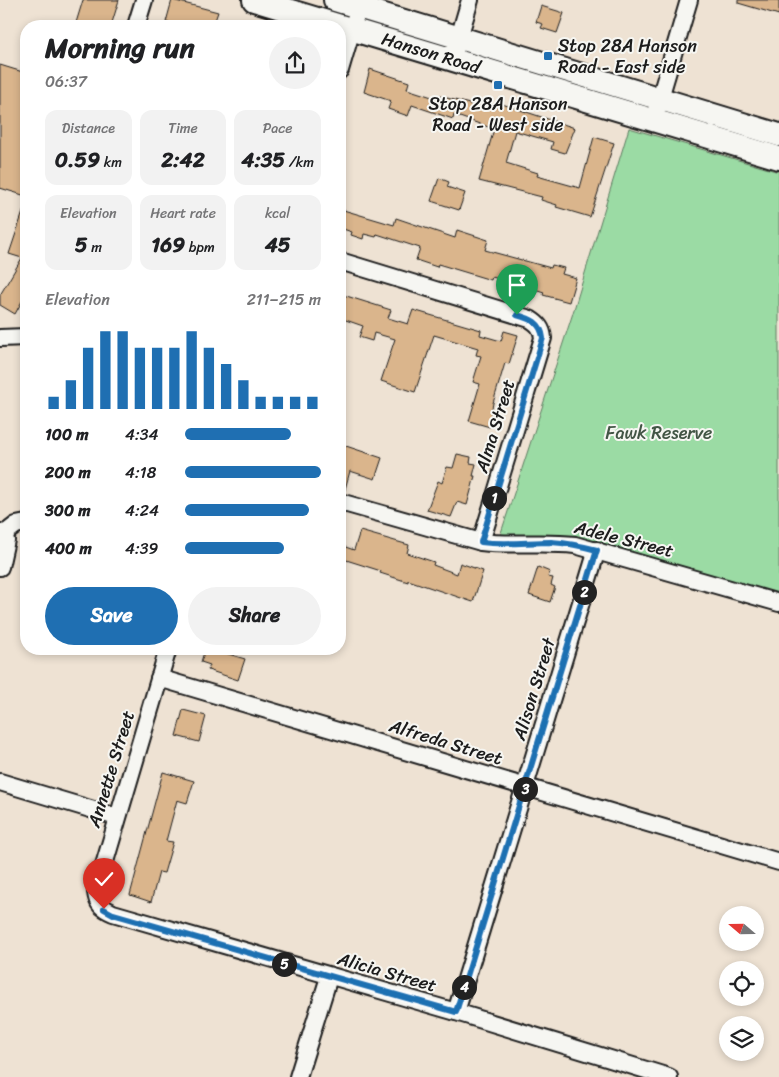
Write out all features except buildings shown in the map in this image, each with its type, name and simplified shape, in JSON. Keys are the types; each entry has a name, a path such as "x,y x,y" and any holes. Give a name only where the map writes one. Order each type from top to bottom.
{"main road":[{"name":"Hanson Road","path":"254,0 322,20"},
{"name":"Hanson Road","path":"335,0 779,135"},
{"name":"Hanson Road","path":"346,27 779,158"}],"street":[{"path":"138,20 144,0"},
{"path":"452,59 470,0"},
{"path":"652,120 689,0"},
{"path":"346,50 358,7"},
{"name":"Alma Street","path":"346,263 530,318 537,323 542,331 543,338 481,542"},
{"path":"0,338 20,337"},
{"name":"Adele Street","path":"346,504 481,542 496,544 552,542 575,545 779,602"},
{"path":"0,567 6,540 2,533 20,524"},
{"name":"Alison Street","path":"456,1012 597,550"},
{"name":"Annette Street","path":"97,902 96,892 166,655"},
{"name":"Alfreda Street","path":"159,678 779,862"},
{"path":"0,782 117,817"},
{"name":"Alicia Street","path":"97,902 113,914 456,1012 669,1077"},
{"path":"298,1077 329,977"}],"green space":[{"name":"Fawk Reserve","path":"629,128 779,172 779,596 596,541 558,538 499,539 572,316"}],"place":[{"name":"Stop 28A Hanson Road - East side","path":"548,56"},
{"name":"Stop 28A Hanson Road - West side","path":"498,85"}],"route":[{"path":"104,909 113,914 456,1012 597,550 552,542 496,544 481,542 543,338 542,331 537,323 530,318 517,315"}]}
